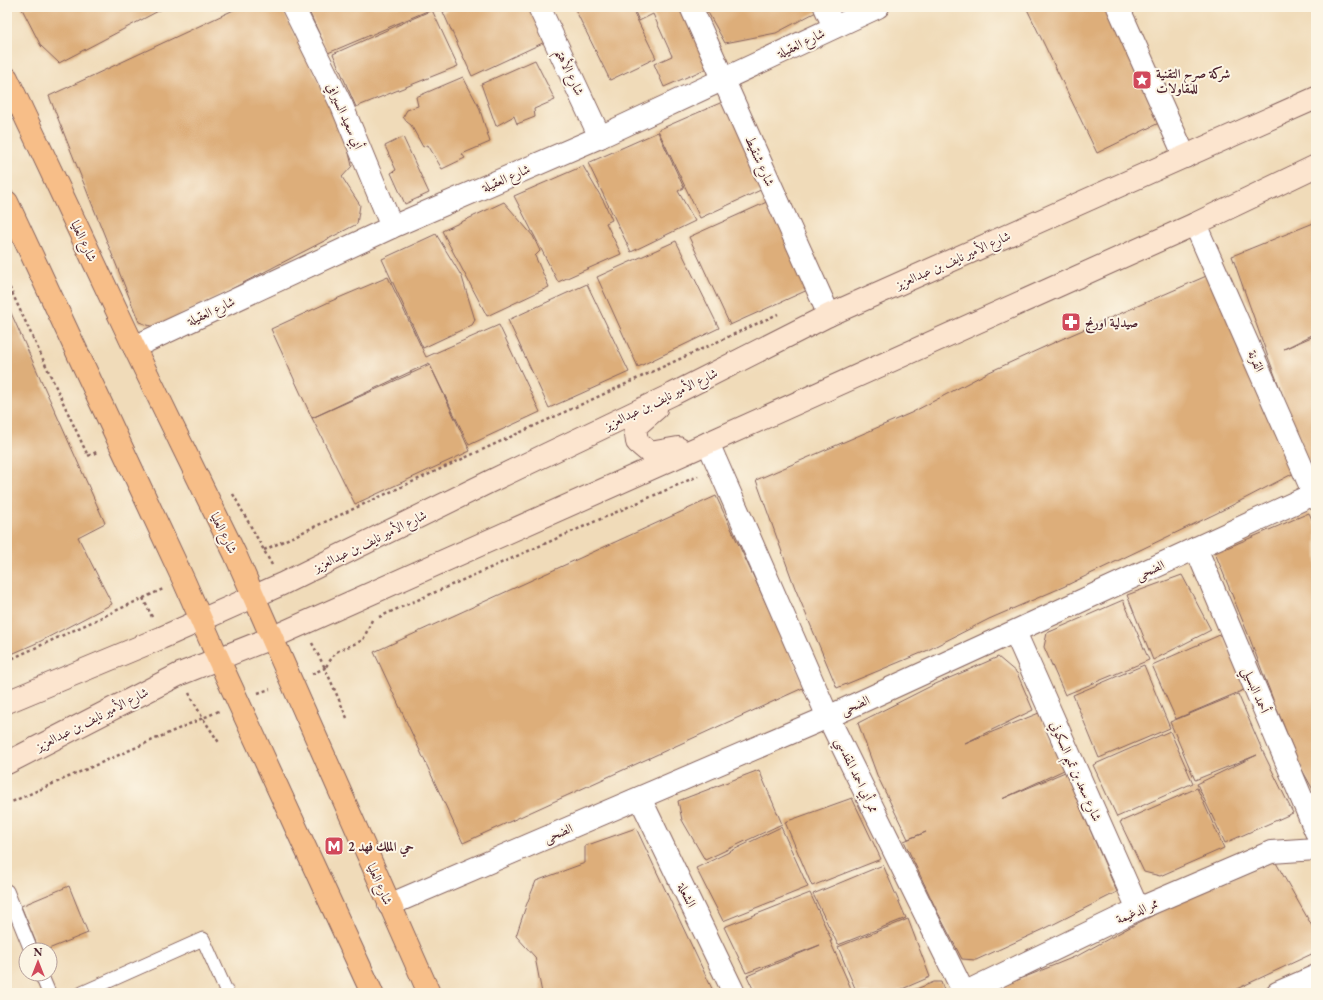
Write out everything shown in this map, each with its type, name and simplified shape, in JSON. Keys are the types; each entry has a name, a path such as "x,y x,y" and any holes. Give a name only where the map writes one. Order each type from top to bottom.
{"main road":[{"name":"شارع العليا","path":"7,78 134,347 235,554 429,993"},
{"path":"7,202 181,574 368,989"}],"street":[{"name":"أبي سعيد السيرافي","path":"293,7 342,106 392,227"},
{"name":"شارع الأهتم","path":"539,7 600,138"},
{"name":"شارع شنقيط","path":"691,7 829,315"},
{"path":"825,7 834,27"},
{"name":"شارع العقيلة","path":"134,347 392,227 600,138 878,7"},
{"path":"1118,7 1185,157"},
{"name":"شارع الأمير نايف بن عبدالعزيز","path":"7,702 282,584 673,394 829,315 1316,98"},
{"name":"شارع الأمير نايف بن عبدالعزيز","path":"7,763 180,674 271,638 708,443 1196,224 1316,166"},
{"name":"القرنة","path":"1196,224 1315,495"},
{"path":"673,394 635,427 637,442 650,453 708,443"},
{"name":"ممر أبي احمد المقدسي","path":"708,443 828,717 964,993"},
{"name":"الضحى","path":"389,905 828,717 1315,495"},
{"name":"أحمد البسيلي","path":"1196,548 1316,832"},
{"name":"شارع سعد بن تميم السكوني","path":"1015,632 1138,909"},
{"name":"الشعلة","path":"640,798 734,993"},
{"name":"ممر الدغيمة","path":"964,993 1138,909 1271,852 1316,849"},
{"path":"1278,993 1316,976"}],"lane":[{"path":"7,891 28,942"},
{"path":"82,993 203,939 228,993"},
{"path":"44,982 49,993"}],"path":[{"path":"7,282 88,456 102,450"},
{"path":"229,487 264,550 784,311"},
{"path":"239,702 264,690 292,684 325,668 336,652 363,640 372,620 719,467"},
{"path":"7,661 164,588"},
{"path":"325,668 347,718"},
{"path":"7,804 202,717 220,744"}],"building":[{"path":"21,7 166,7 59,63 41,46"},
{"path":"240,7 278,7 282,9 345,135 352,166 342,177 360,205 357,224 156,328 139,322 49,96"},
{"path":"307,7 431,7 432,9 328,53"},
{"path":"453,7 529,7 547,41 472,76 443,12"},
{"path":"574,7 631,7 656,58 610,80"},
{"path":"633,7 684,7 710,67 664,87 654,64 672,56 653,14 639,21"},
{"path":"705,7 815,7 818,11 776,33 725,43"},
{"path":"1026,7 1109,7 1163,121 1097,153"},
{"path":"432,10 458,66 356,107 333,54"},
{"path":"535,60 555,100 534,109 535,117 517,124 514,116 496,126 481,84"},
{"path":"463,77 479,107 490,142 462,154 465,158 442,169 428,145 423,147 411,125 403,117 407,110 418,106 416,97"},
{"path":"727,100 765,188 700,218 658,130"},
{"path":"658,132 684,188 678,191 695,221 631,252 588,163"},
{"path":"403,137 429,193 405,204 391,173 396,170 385,146"},
{"path":"583,166 604,202 612,220 606,223 621,254 558,282 514,196"},
{"path":"769,201 812,288 730,325 689,237"},
{"path":"504,202 533,236 540,251 535,256 549,287 487,316 442,231"},
{"path":"1316,222 1316,333 1284,349 1316,335 1316,462 1307,460 1232,256"},
{"path":"436,234 462,277 475,320 472,325 423,348 382,259"},
{"path":"676,241 719,328 638,367 597,277"},
{"path":"1211,274 1296,472 1217,513 1063,587 989,619 926,651 837,688 795,588 756,480 911,413 987,373"},
{"path":"388,277 426,357 499,325 540,412 469,445 429,363 312,418 271,329"},
{"path":"587,284 629,372 549,408 508,320"},
{"path":"7,304 105,523 78,537 112,604 39,642 7,656"},
{"path":"430,365 470,451 355,504 312,418"},
{"path":"716,496 805,687 463,843 374,652"},
{"path":"1309,513 1316,528 1316,795 1301,768 1215,553"},
{"path":"1182,575 1211,630 1153,660 1127,595"},
{"path":"1123,600 1149,660 1065,695 1044,647 1047,633"},
{"path":"1222,634 1246,689 1176,719 1152,665"},
{"path":"998,657 1017,673 1033,710 965,743 1039,713 1064,770 1002,799 1065,772 1117,892 1042,930 976,960 962,959 936,909 904,841 926,832 908,839 877,775 858,723 931,686"},
{"path":"1144,665 1170,728 1099,758 1073,695"},
{"path":"1238,694 1263,752 1293,813 1225,843 1197,784 1257,755 1195,780 1170,722"},
{"path":"1170,731 1193,783 1117,817 1093,765"},
{"path":"759,770 782,824 705,860 682,820 678,801"},
{"path":"1197,788 1224,848 1160,876 1144,872 1120,822"},
{"path":"852,798 881,859 812,886 785,822"},
{"path":"781,827 808,887 723,921 696,868"},
{"path":"636,828 714,993 542,993 535,957 516,936 536,881 585,863 585,846"},
{"path":"1275,861 1316,933 1316,952 1228,993 986,993 1079,955 1205,889"},
{"path":"883,865 906,918 838,945 813,894"},
{"path":"69,886 88,933 58,945 58,942 36,942 21,906"},
{"path":"810,893 832,941 830,941 853,993 755,993 747,976 820,945 746,973 724,927"},
{"path":"908,919 930,977 893,993 857,993 838,947"},
{"path":"934,982 941,982 945,993 906,993"},
{"path":"1316,984 1316,993 1296,993"},
{"path":"170,990 181,990 187,993 160,993"}],"place":[{"name":"شركة صرح التقنية للمقاولات","path":"1142,80"},
{"name":"صيدلية اورنج","path":"1071,322"},
{"name":"حي الملك فهد 2","path":"334,846"}]}
